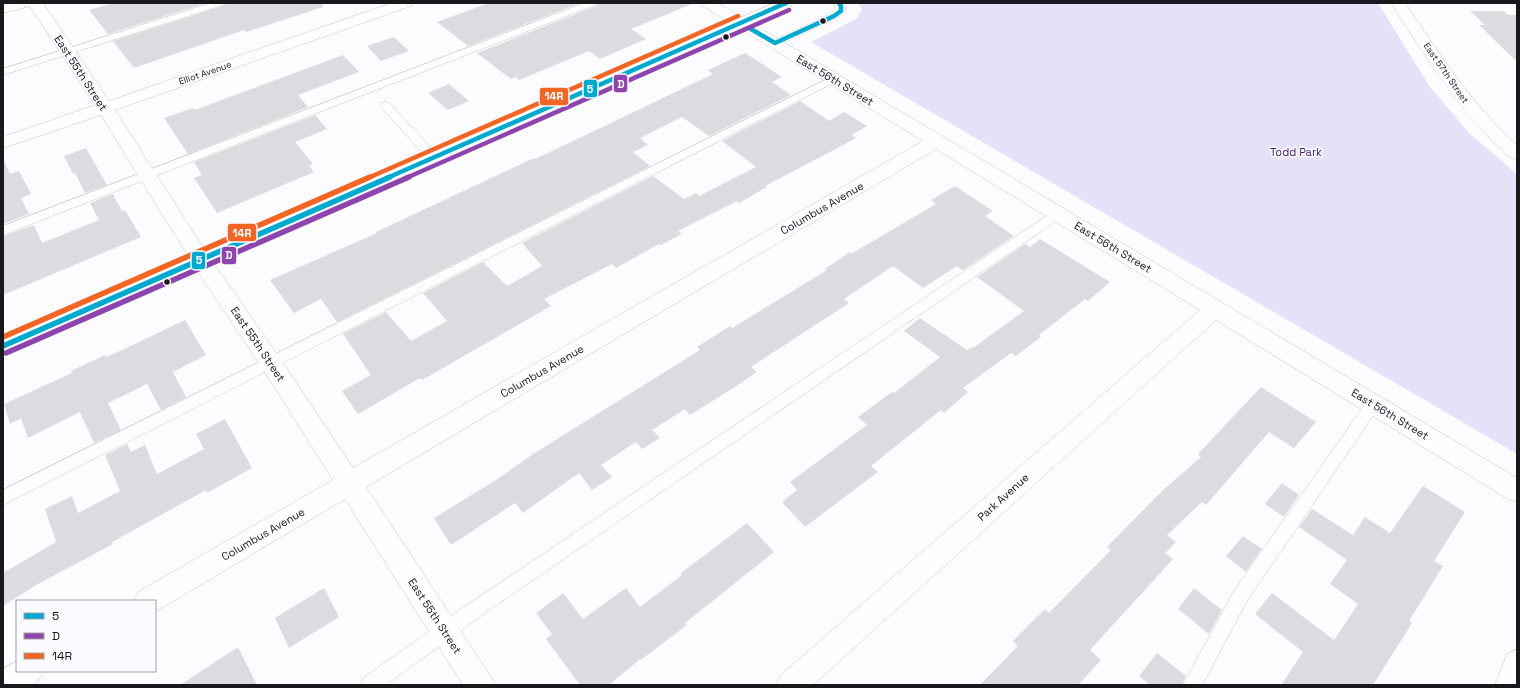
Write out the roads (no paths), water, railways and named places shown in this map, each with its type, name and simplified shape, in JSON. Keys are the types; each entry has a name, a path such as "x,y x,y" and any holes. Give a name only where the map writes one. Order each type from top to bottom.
{"street":[{"path":"3,9 25,3"},
{"name":"East 55th Street","path":"36,3 105,108 200,259 271,363 480,685"},
{"name":"Elliot Avenue","path":"3,143 406,3"},
{"name":"East 56th Street","path":"708,3 1517,491"},
{"path":"3,346 786,3"},
{"name":"East 57th Street","path":"1398,3 1462,96 1482,120 1516,153"},
{"name":"Columbus Avenue","path":"150,600 936,141"},
{"name":"Park Avenue","path":"791,685 1215,309"},
{"path":"1510,685 1517,664"},
{"path":"4,685 26,672"}],"lane":[{"path":"3,72 220,3"},
{"path":"3,231 592,3"},
{"path":"775,43 834,16 841,11 841,6 839,3"},
{"path":"3,498 833,79"},
{"path":"385,105 434,158"},
{"path":"370,685 446,632 476,609 1058,214"},
{"path":"1192,685 1240,596 1373,404"}],"park label":[{"name":"Todd Park","path":"1296,152"}]}
